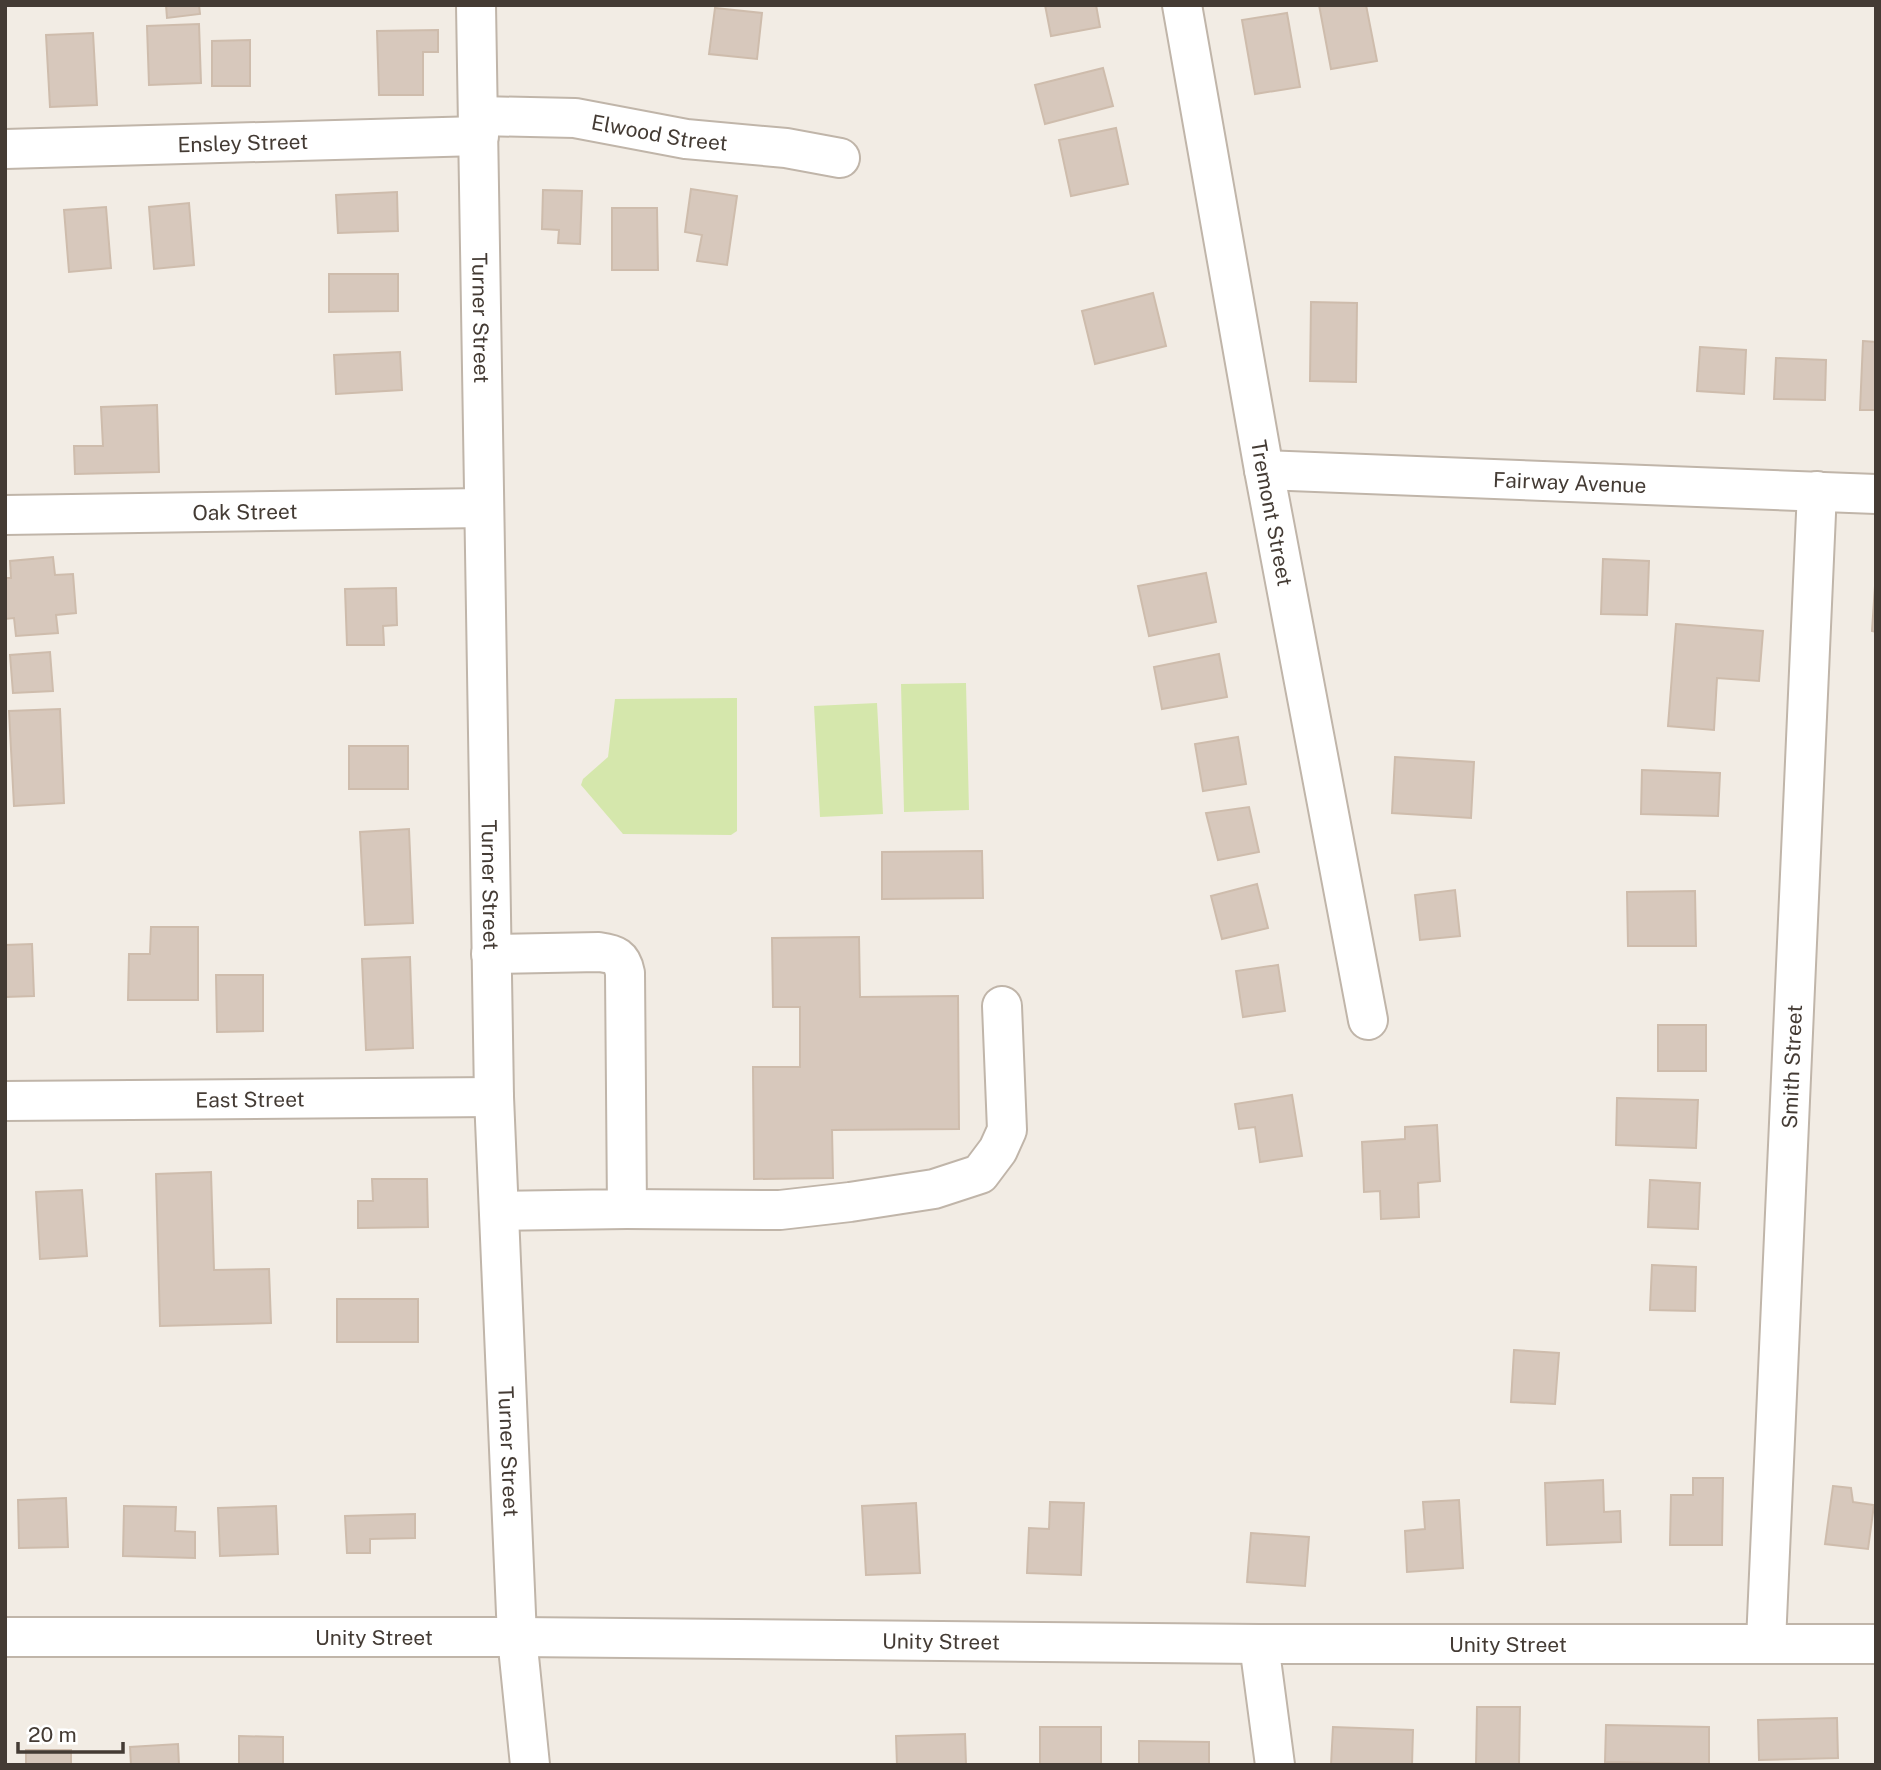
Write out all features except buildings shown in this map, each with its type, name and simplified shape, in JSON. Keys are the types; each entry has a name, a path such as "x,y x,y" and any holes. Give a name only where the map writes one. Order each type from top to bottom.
{"street":[{"name":"Turner Street","path":"476,5 494,1097 517,1637 530,1765"},
{"name":"Tremont Street","path":"1182,5 1264,470 1328,800 1367,1020"},
{"name":"Elwood Street","path":"479,126 575,118 686,139 786,148 840,158"},
{"name":"Ensley Street","path":"5,149 479,126"},
{"name":"Fairway Avenue","path":"1264,470 1876,494"},
{"name":"Smith Street","path":"1766,1642 1816,491"},
{"name":"Oak Street","path":"5,515 484,509"},
{"path":"491,954 599,952 615,954 623,963 627,1209"},
{"path":"499,1210 780,1210 934,1189 980,1174 998,1150 1007,1130 1002,1006"},
{"name":"East Street","path":"5,1101 494,1097"},
{"name":"Unity Street","path":"5,1637 517,1637 1259,1644 1876,1644"},
{"path":"1259,1644 1275,1765"}],"green space":[{"path":"966,683 969,810 904,812 901,684"},
{"path":"737,698 737,831 731,835 623,834 581,785 583,779 608,757 615,699"},
{"path":"877,703 883,814 820,817 814,706"}]}
